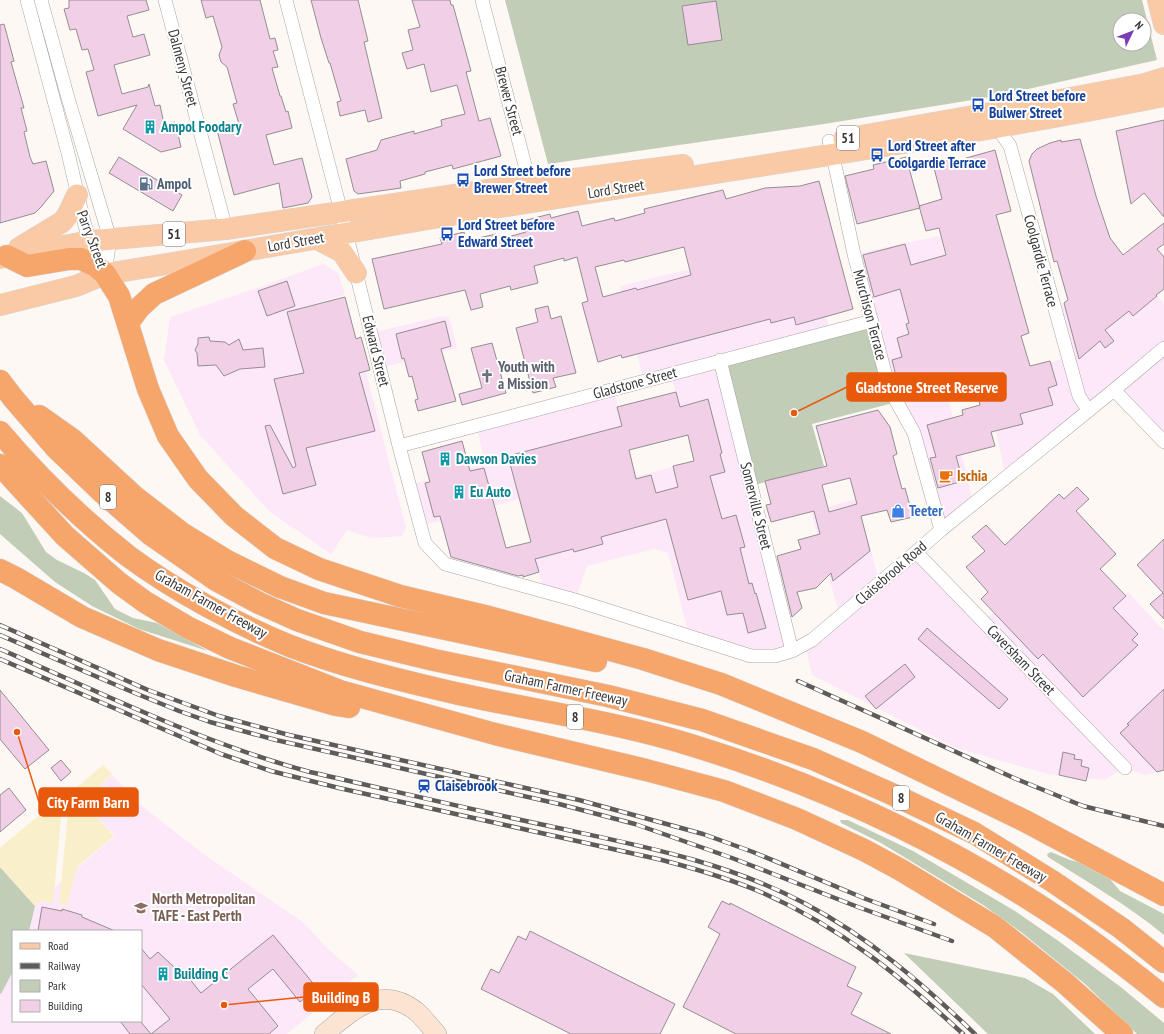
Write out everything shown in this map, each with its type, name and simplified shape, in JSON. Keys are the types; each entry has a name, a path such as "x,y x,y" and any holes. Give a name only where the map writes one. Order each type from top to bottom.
{"highway":[{"path":"128,323 139,308 154,294 245,251"},
{"path":"3,257 27,266 69,258 81,259 96,266 105,274 119,296 148,389 168,436 198,479 234,516 275,548 320,569 400,596 489,617 643,659 721,684 862,742 945,781 1052,834 1162,893"},
{"name":"Graham Farmer Freeway","path":"0,381 56,448 103,493 150,534 216,580 259,603 297,620 360,642 434,660 608,696 702,720 812,759 894,795 974,833 1052,881 1121,928 1164,962"},
{"path":"13,398 73,440 135,497 183,534 227,561 280,587 324,603 642,672 784,710"},
{"name":"Graham Farmer Freeway","path":"0,432 18,453 84,519 130,557 178,589 233,620 290,646 356,668 443,690 626,727 690,744 789,778 904,828 971,864 1069,925 1119,961 1164,997"},
{"path":"0,465 65,536 118,583 145,602 230,648 340,691 495,734 646,770 724,791 797,819 864,850 925,884 995,927 1065,983 1122,1034"},
{"path":"0,564 8,574 82,616 158,650 236,676 336,705 495,734"}],"main road":[{"path":"1158,0 1164,24"},
{"name":"Lord Street","path":"996,120 1145,84 1164,78"},
{"name":"Lord Street","path":"3,257 100,240 226,229 341,212 533,193 831,148 996,120 1164,96"},
{"name":"Lord Street","path":"0,305 76,286 105,274 317,239 533,193"},
{"path":"3,257 62,222 67,216 77,195"},
{"path":"317,239 342,252 356,273"}],"street":[{"name":"Parry Street","path":"27,0 68,153 77,195 100,240 105,274"},
{"name":"Parry Street","path":"40,0 68,98 100,240 105,274"},
{"name":"Dalmeny Street","path":"165,0 226,229"},
{"name":"Edward Street","path":"286,0 425,543 445,564 575,600"},
{"name":"Brewer Street","path":"482,0 533,193"},
{"name":"Coolgardie Terrace","path":"996,120 1010,146 1079,396 1088,410"},
{"name":"Murchison Terrace","path":"831,148 854,254 889,388 914,433 940,530"},
{"name":"Gladstone Street","path":"399,446 872,321"},
{"name":"Claisebrook Road","path":"575,600 751,656 775,656 792,651 812,640 940,530 1164,348"},
{"name":"Somerville Street","path":"720,360 792,651"},
{"path":"1114,390 1164,442"},
{"name":"Caversham Street","path":"916,552 1125,768"},
{"path":"324,1034 352,1010 362,1004 374,1000 384,999 396,1001 417,1012 437,1034"}],"shaded area":[{"path":"940,236 963,327 951,330 966,387 947,393 973,503 941,530 914,433 889,388 854,254"},
{"path":"806,241 830,331 721,360 792,651 775,656 689,636 668,553 654,549 587,566 575,600 544,592 519,499 421,526 410,485 484,463 477,425 614,389 636,477 694,461 671,374 644,381 620,286"},
{"path":"1123,254 1164,304 1164,442 1114,390 1006,477 985,382 1068,357 1055,311"},
{"path":"323,264 338,273 345,295 287,312 307,386 366,372 406,528 402,536 371,538 347,530 331,554 269,511 200,435 164,360 170,317"},
{"path":"442,316 449,317 457,348 381,368 372,333"},
{"path":"856,499 880,583 916,552 983,621 1038,575 1087,627 1128,592 1164,631 1164,770 1146,775 1125,768 1104,780 1048,774 956,748 812,675 805,644 840,617 811,512"},
{"name":"North Metropolitan TAFE - East Perth","path":"112,775 143,807 205,855 304,923 327,948 358,975 287,1034 0,1034 0,866 35,904 115,836 83,802"}],"green space":[{"path":"505,0 1142,0 1145,12 1112,12 1112,52 1152,52 1152,40 1157,60 997,96 824,124 548,164"},
{"path":"872,321 897,402 812,424 824,466 751,486 720,360"},
{"path":"0,496 22,513 46,552 57,560 95,580 115,609 133,618 157,623 208,651 139,629 92,606 55,582 0,534"},
{"path":"840,820 848,820 913,851 1015,911 1122,988 1164,1023 1164,1034 1137,1034 1085,984 1021,932 983,905 881,843 841,823"},
{"path":"1051,852 1082,863 1110,879 1120,891 1164,914 1164,935 1122,904 1048,857 1047,854"},
{"path":"0,867 35,906 29,930 12,930 12,973 1,994"},
{"path":"904,953 1025,978 1053,994 1095,1034 988,1034"}],"sand":[{"path":"103,765 112,774 83,802 114,836 77,867 67,905 59,904 70,793"},
{"path":"61,797 63,798 53,903 40,901 35,906 0,867 0,848"}],"building":[{"path":"69,0 146,0 149,10 127,16 133,37 144,34 150,55 114,65 122,94 148,87 149,84 155,106 160,105 164,124 175,122 181,147 161,152 123,129 137,105 98,116 86,72 94,70 88,49 82,50 76,29 70,30 64,9 69,8"},
{"path":"201,0 260,0 270,39 275,38 278,50 273,51 278,67 272,68 280,96 286,112 288,111 292,128 266,135 274,165 302,158 312,197 308,203 283,208 279,183 234,195 217,130 239,124 233,104 237,103 227,67 221,62 219,55 222,47 213,16 206,18"},
{"path":"311,0 358,0 368,41 364,42 382,118 368,122 365,110 340,116 337,102 341,101 321,38"},
{"path":"412,0 450,0 451,5 453,5 471,71 466,72 479,121 490,118 501,156 453,169 452,165 425,172 425,174 400,181 401,188 358,194 354,191 346,159 377,150 381,140 414,131 414,134 442,126 441,120 465,114 457,85 431,92 424,64 407,69 402,53 413,50 408,30 420,27"},
{"path":"716,1 722,40 688,45 682,6"},
{"path":"4,24 14,61 11,62 24,108 21,108 27,131 24,132 30,157 33,164 46,161 54,191 35,213 0,223 0,25"},
{"path":"1164,120 1164,217 1144,193 1131,204 1116,131"},
{"path":"1080,139 1096,196 1110,238 1123,255 1164,223 1164,244 1157,249 1164,257 1164,289 1133,316 1129,311 1105,330 1114,341 1105,348 1100,341 1079,359 1064,303 1068,300 1057,261 1054,262 1029,161 1032,154 1037,149 1050,143 1061,140 1061,142"},
{"path":"995,150 1011,211 996,215 1029,333 1021,336 1030,366 1050,361 1057,385 1048,388 1053,405 1020,414 1023,424 991,432 995,446 956,456 963,481 938,488 930,458 936,457 927,425 963,415 962,410 980,405 974,382 910,400 897,380 892,360 902,357 897,338 909,334 906,324 909,323 900,289 874,297 863,255 905,244 911,265 946,255 939,228 926,231 919,206 942,199 933,164 951,159 952,162"},
{"name":"Ampol","path":"119,157 182,195 173,211 109,173"},
{"path":"906,157 920,208 857,224 845,176 874,169 873,165"},
{"path":"819,181 853,309 796,325 794,317 771,323 770,319 622,358 621,355 598,362 582,303 588,301 577,257 564,261 564,258 534,266 538,283 511,290 510,286 480,294 483,307 471,310 465,290 384,309 372,259 442,244 440,238 464,232 466,241 496,234 497,240 526,232 523,221 550,214 551,218 578,211 582,226 614,218 615,221 645,213 644,209 723,190 726,199 765,188 800,186","holes":["684,247 691,275 637,290 636,288 603,297 595,267 624,260 625,262"]},
{"path":"287,281 295,306 267,316 258,291"},
{"path":"345,297 356,339 361,337 370,370 359,373 375,431 306,448 316,485 283,494 265,426 270,425 293,468 296,466 274,379 304,373 287,312"},
{"path":"548,306 551,319 561,316 576,373 553,378 556,387 533,393 516,328 538,322 535,309"},
{"path":"445,321 451,346 441,349 456,401 418,411 415,400 418,399 412,376 409,377 404,358 402,359 396,334"},
{"path":"209,337 210,341 225,342 229,345 239,339 243,350 263,348 265,367 240,369 224,376 216,365 198,366 197,353 195,350 198,344 198,338"},
{"path":"492,343 506,393 462,405 459,394 482,388 471,348"},
{"path":"676,392 680,407 708,399 722,453 720,454 725,472 710,476 722,519 736,515 745,547 740,548 749,584 752,583 755,594 756,593 766,628 748,633 743,613 727,615 721,591 688,600 666,519 601,537 603,544 574,552 573,549 535,559 539,572 523,577 523,575 518,576 451,557 440,516 434,517 425,483 430,482 422,452 462,441 470,471 484,468 506,548 531,542 508,456 622,426 617,407","holes":["688,435 694,461 673,466 678,487 656,493 651,475 636,479 629,450"]},
{"path":"878,410 890,427 897,454 893,456 902,489 905,488 913,517 891,522 887,510 861,516 870,551 833,581 831,573 816,588 797,592 802,608 792,617 777,556 801,549 798,540 820,534 814,511 771,522 766,505 771,504 765,481 827,466 816,426","holes":["850,478 857,504 829,512 822,485"]},
{"path":"1077,487 1089,499 1076,511 1116,554 1100,569 1126,596 1113,608 1138,634 1132,640 1138,645 1083,697 1043,654 1038,659 981,599 988,592 966,567 985,551 972,537 986,525 1005,545 1059,494 1064,499"},
{"path":"1164,539 1164,619 1150,604 1163,593 1137,565"},
{"path":"927,628 1008,699 999,709 918,639"},
{"path":"905,664 915,677 876,709 865,696"},
{"path":"1164,689 1164,770 1157,772 1120,733 1129,725 1127,724"},
{"path":"0,690 49,750 25,769 0,739"},
{"path":"1063,752 1075,755 1074,759 1082,760 1081,766 1089,768 1086,781 1059,775"},
{"path":"61,760 71,772 61,781 51,768"},
{"path":"9,788 26,810 0,832 0,795"},
{"path":"722,901 730,905 730,903 856,967 847,986 862,993 851,1014 891,1034 736,1034 683,1007 720,934 708,927"},
{"path":"42,907 62,911 62,909 82,915 82,917 113,930 38,930"},
{"path":"530,931 675,1004 660,1034 571,1034 481,989 491,969 499,973 518,936 526,940"},
{"path":"273,935 317,988 300,1002 273,969 248,989 278,1026 269,1034 151,1034 170,1019 142,985 142,949 150,959 158,952 175,968 179,966 201,993"},
{"path":"121,1022 141,1022 151,1034 130,1034"}],"railway":[{"path":"0,625 148,690 219,716 289,735 579,800 703,834 753,852 866,899 934,924"},
{"path":"0,635 130,691 210,722 276,740 559,804 635,824 732,858 858,907 952,941"},
{"path":"0,649 191,732 270,760 310,772 680,856 712,865 774,888 828,916 873,946 935,997 975,1034"},
{"path":"0,659 221,754 271,771 339,788 662,860 751,888 792,907 819,922 869,955 916,992 963,1034"},
{"path":"798,681 1014,778 1083,806 1164,826"}],"place":[{"name":"Lord Street before Bulwer Street","path":"978,105"},
{"name":"Ampol Foodary","path":"150,127"},
{"name":"Lord Street after Coolgardie Terrace","path":"877,155"},
{"name":"Lord Street before Brewer Street","path":"463,180"},
{"name":"Ampol","path":"146,184"},
{"name":"Lord Street before Edward Street","path":"447,234"},
{"name":"Youth with a Mission","path":"487,376"},
{"name":"Gladstone Street Reserve","path":"794,413"},
{"name":"Dawson Davies","path":"445,459"},
{"name":"Ischia","path":"946,476"},
{"name":"Eu Auto","path":"459,492"},
{"name":"Teeter","path":"898,511"},
{"name":"City Farm Barn","path":"17,732"},
{"name":"Claisebrook","path":"424,786"},
{"name":"North Metropolitan TAFE - East Perth","path":"141,908"},
{"name":"Building C","path":"163,974"},
{"name":"Building B","path":"224,1005"}]}
